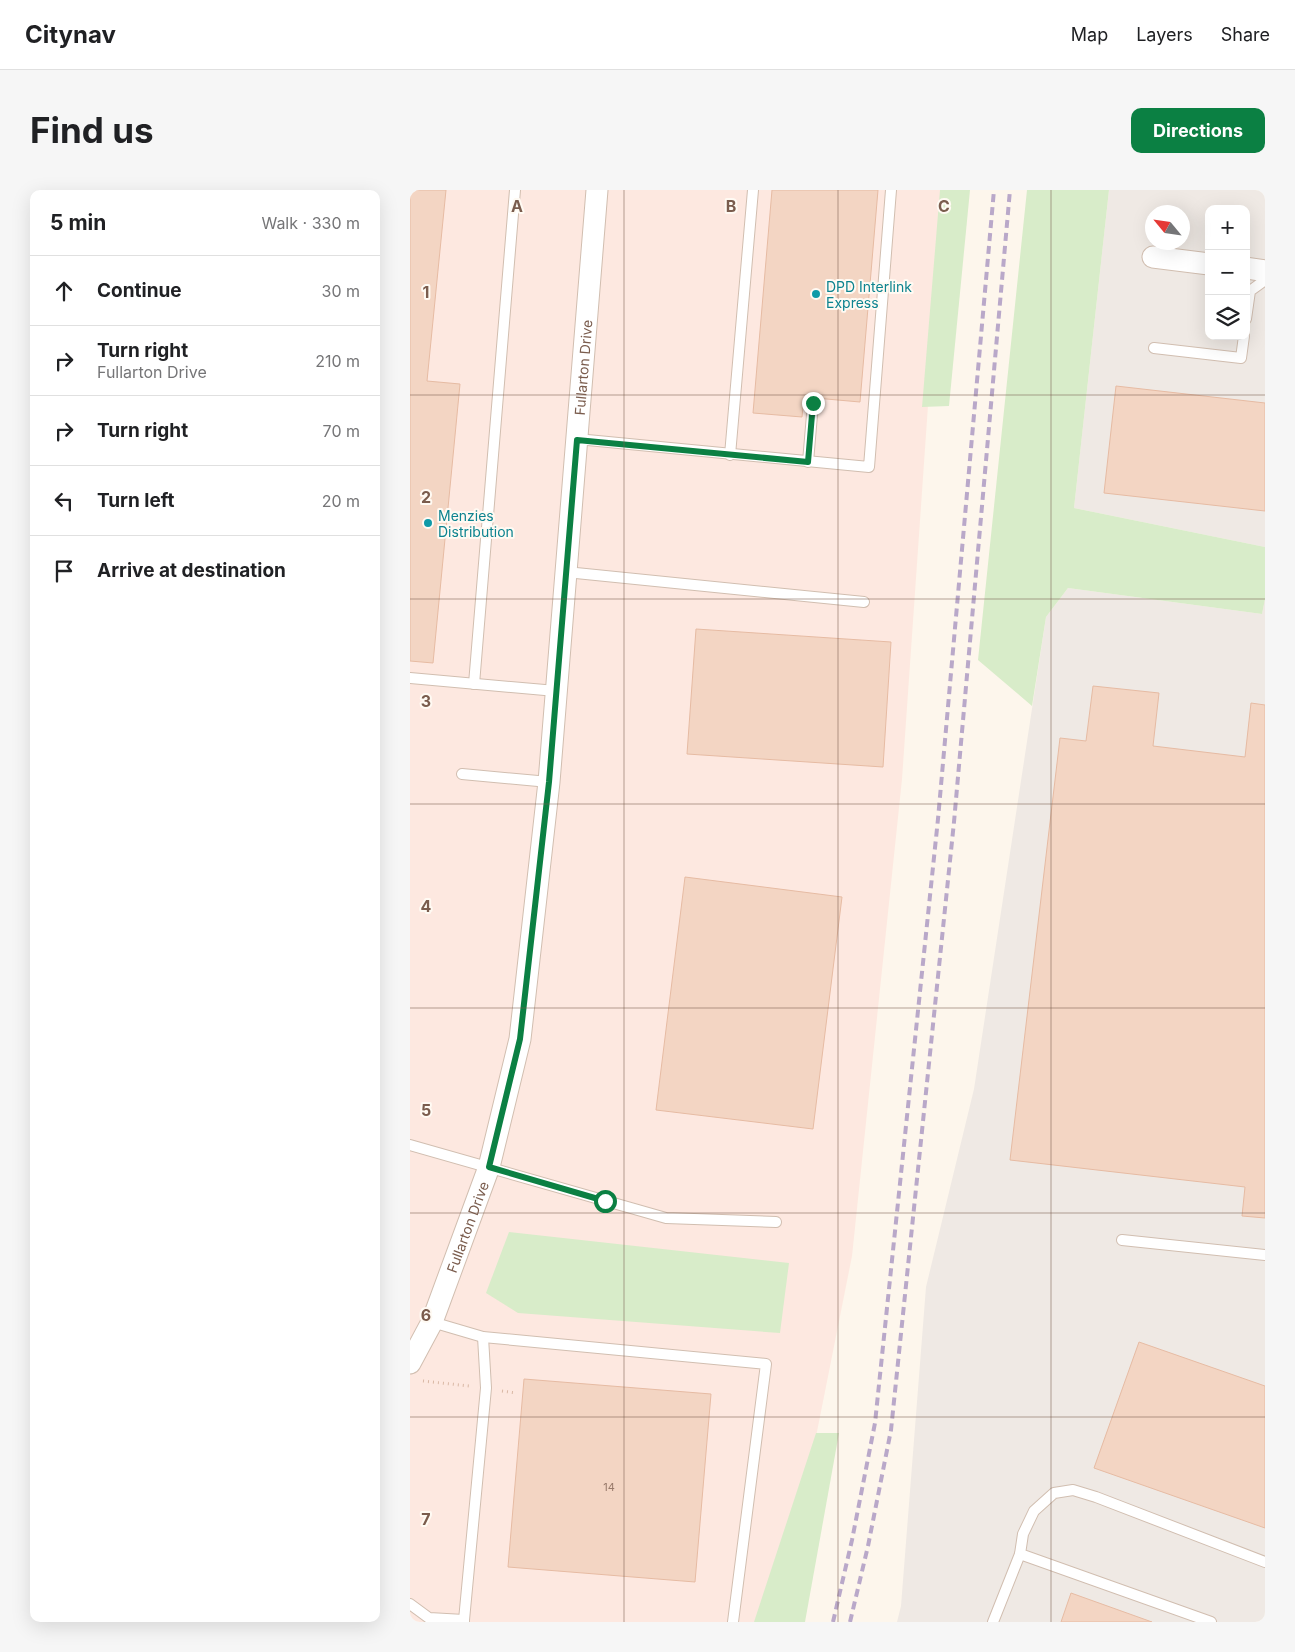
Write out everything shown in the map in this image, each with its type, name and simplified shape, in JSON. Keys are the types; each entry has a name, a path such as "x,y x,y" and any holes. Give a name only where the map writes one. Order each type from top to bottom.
{"street":[{"name":"Fullarton Drive","path":"415,1372 489,1167 520,1039 549,782 597,190"},
{"path":"1153,257 1205,264"},
{"path":"1250,268 1265,270"}],"lane":[{"path":"474,684 515,190"},
{"path":"730,455 753,190"},
{"path":"577,440 869,467 891,190"},
{"path":"1250,295 1250,292 1265,280"},
{"path":"1154,348 1241,358 1243,340"},
{"path":"808,462 813,403"},
{"path":"566,572 864,602"},
{"path":"410,678 556,692"},
{"path":"462,774 549,782"},
{"path":"410,1145 666,1218 776,1222"},
{"path":"1122,1240 1265,1255"},
{"path":"432,1322 483,1337 766,1364 733,1622"},
{"path":"410,1604 428,1620 464,1621 486,1388 483,1337"},
{"path":"993,1622 1020,1554 1023,1534 1034,1511 1054,1493 1073,1490 1096,1497 1265,1562"},
{"path":"1020,1554 1211,1622"}],"path":[{"path":"415,1372 516,1393"}],"shaded area":[{"path":"410,190 943,190 902,779 852,1256 779,1622 410,1622"},
{"path":"1109,190 1265,190 1265,547 1074,508"},
{"path":"1068,588 1262,614 1265,599 1265,1622 897,1622 901,1606 926,1287 974,1089 1046,617"}],"green space":[{"path":"940,190 970,190 949,406 922,407"},
{"path":"1027,190 1109,190 1074,508 1265,547 1265,599 1262,614 1068,588 1046,617 1032,706 978,660"},
{"path":"509,1232 789,1263 780,1333 518,1313 486,1293"},
{"path":"816,1433 839,1433 805,1622 754,1622"}],"building":[{"name":"Menzies Distribution","path":"410,190 446,190 427,381 460,384 433,663 410,661"},
{"name":"DPD Interlink Express","path":"772,190 878,190 860,402 804,397 802,417 753,413"},
{"path":"1116,386 1265,403 1265,511 1104,493"},
{"path":"696,629 891,642 883,767 687,754"},
{"path":"1093,686 1159,693 1153,746 1245,757 1251,703 1265,705 1265,1218 1242,1216 1245,1187 1010,1160 1060,738 1086,741"},
{"path":"685,877 842,897 813,1129 656,1110"},
{"path":"1139,1342 1265,1386 1265,1528 1094,1468"},
{"path":"524,1379 711,1394 695,1582 508,1567"},
{"path":"1071,1593 1152,1622 1061,1622"}],"railway":[{"path":"833,1622 852,1540 875,1423 938,819 994,190"},
{"path":"850,1622 868,1546 891,1430 954,822 1010,190"}],"place":[{"name":"DPD Interlink Express","path":"816,294"},
{"name":"Menzies Distribution","path":"428,523"}],"route":[{"path":"605,1201 489,1167 520,1039 549,782 577,440 808,462 813,403"}]}
